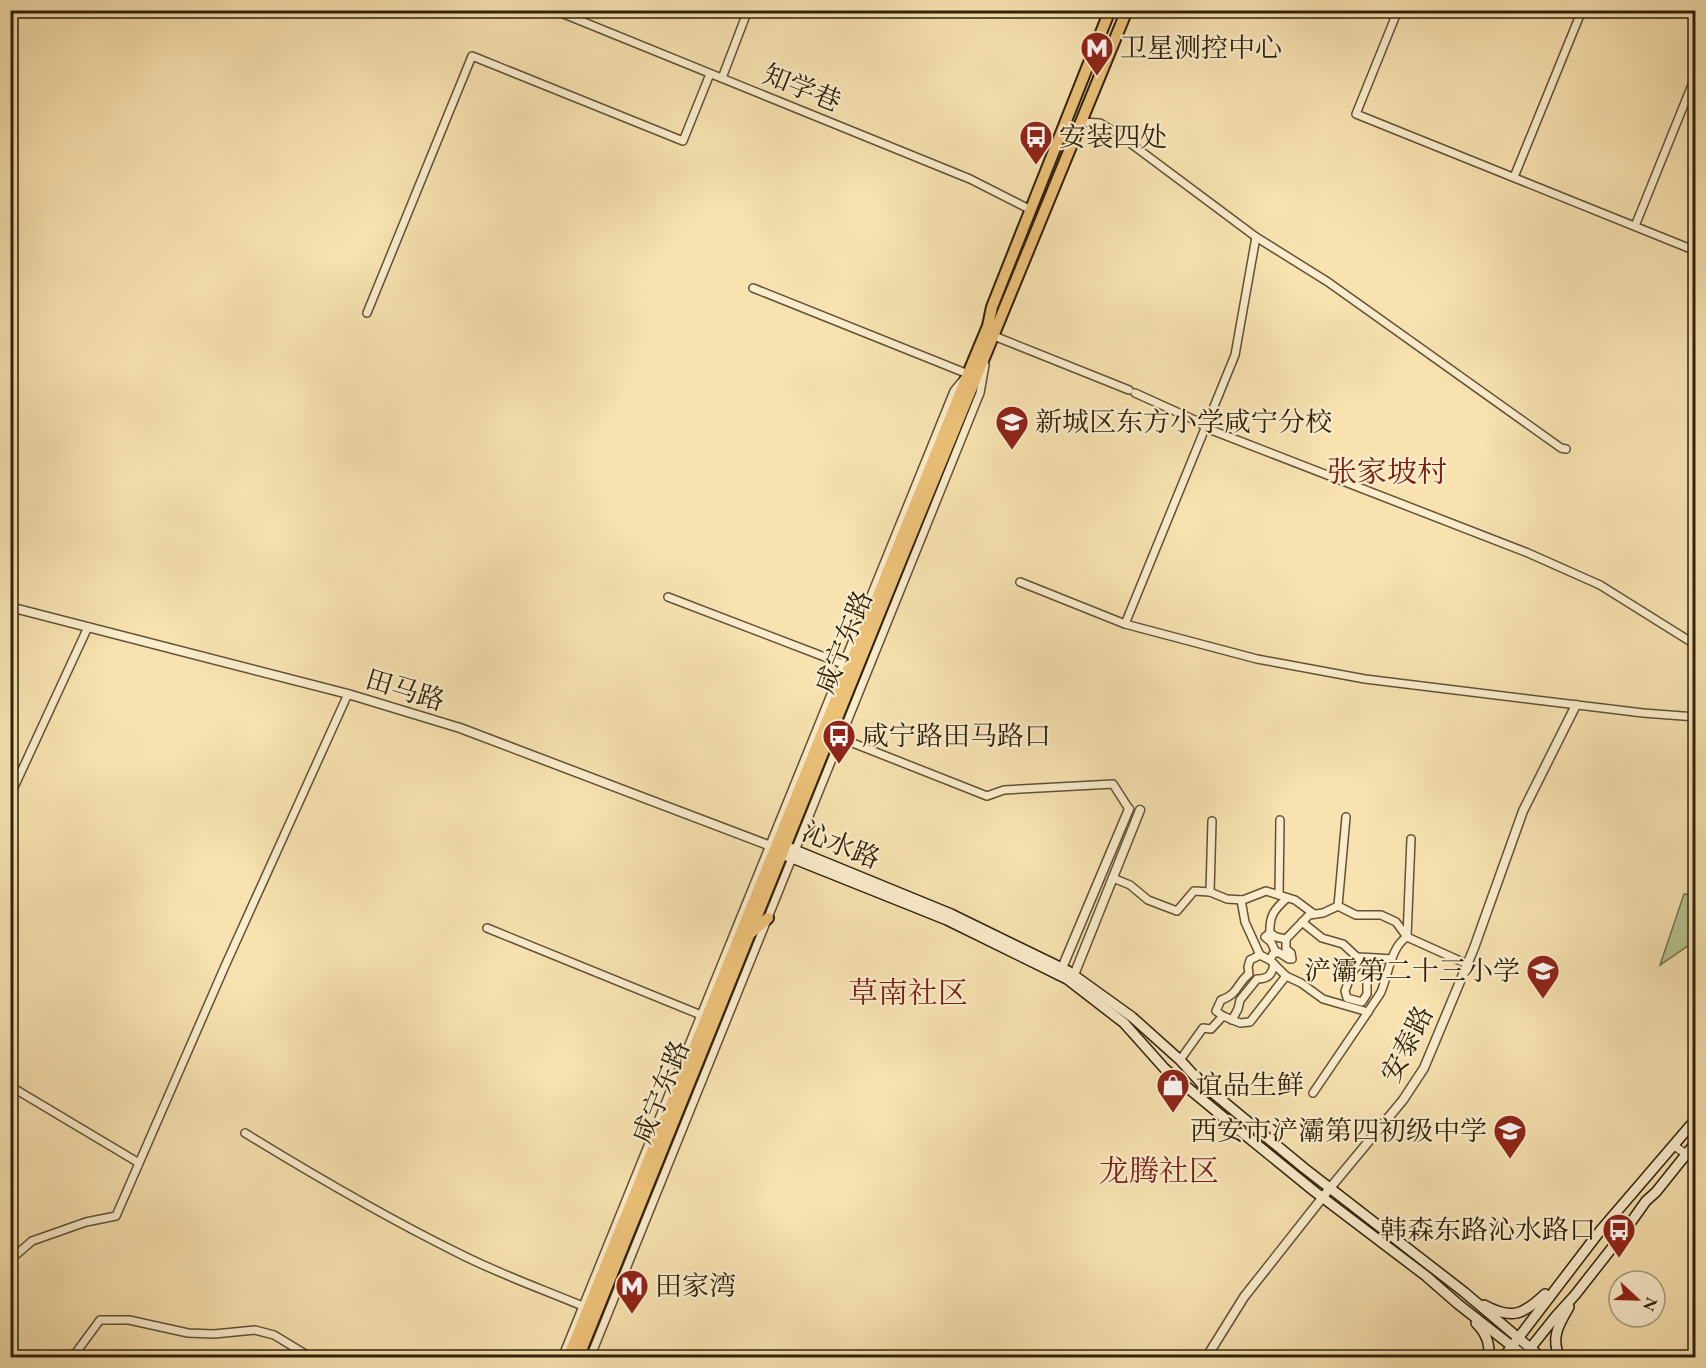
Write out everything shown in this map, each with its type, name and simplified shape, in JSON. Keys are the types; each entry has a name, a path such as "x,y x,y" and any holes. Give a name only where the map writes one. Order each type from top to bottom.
{"main road":[{"name":"咸宁东路","path":"568,1358 585,1307 783,850 987,326 992,307 1110,10"},
{"name":"咸宁东路","path":"578,1358 1126,10"},
{"name":"沁水路","path":"783,850 951,914 1074,975 1132,1017 1180,1060 1194,1077 1518,1337 1526,1355"},
{"name":"沁水路","path":"783,850 947,920 1067,979 1124,1023 1165,1069 1323,1197 1511,1345 1526,1355 1542,1358"},
{"path":"749,935 768,918"},
{"path":"1503,1358 1565,1276 1695,1119"},
{"path":"1526,1355 1647,1201 1693,1150"},
{"path":"1470,1297 1498,1312 1516,1314 1530,1308 1565,1276"},
{"path":"1560,1358 1555,1344 1556,1335 1575,1295"},
{"path":"1458,1304 1484,1330 1489,1345 1489,1358"}],"street":[{"name":"知学巷","path":"554,10 970,179 1031,210"},
{"path":"722,78 747,10"},
{"path":"1398,10 1356,114 1695,251"},
{"path":"1514,177 1582,10"},
{"path":"367,313 472,56 683,141 710,74"},
{"path":"1635,226 1695,75"},
{"path":"1080,122 1100,123 1118,134 1256,237 1328,282 1561,448 1566,449"},
{"path":"1125,624 1235,355 1256,237"},
{"path":"590,1358 768,918 783,850 843,664 954,391 968,374 753,288"},
{"path":"994,336 1132,392 1199,422 1206,428 1549,562 1600,585 1695,645"},
{"path":"562,1358 585,1307 701,1015 840,738 980,393 987,352"},
{"path":"1020,582 1125,624 1257,659 1365,679 1576,707 1695,717"},
{"path":"668,597 843,664"},
{"name":"田马路","path":"10,607 348,694 460,728 783,850"},
{"path":"10,795 88,627"},
{"path":"10,1260 32,1241 86,1222 116,1215 348,694"},
{"name":"安泰路","path":"1206,1358 1244,1298 1330,1188 1403,1100 1424,1068 1467,964 1523,811 1576,707"},
{"path":"840,738 987,796 1004,790 1113,784 1129,809 1062,968"},
{"path":"1074,975 1140,810"},
{"path":"1338,906 1346,817"},
{"path":"1279,895 1280,820"},
{"path":"1210,892 1212,821"},
{"path":"1407,937 1412,839"},
{"path":"1102,873 1130,885 1148,900 1177,911 1194,891 1210,892 1227,899 1240,900 1266,891 1295,900 1314,914"},
{"path":"1276,953 1271,942 1265,938 1270,933 1269,921 1276,908 1287,898"},
{"path":"1240,900 1245,922 1260,955 1272,962 1286,976 1323,999 1368,1012"},
{"path":"1338,906 1356,915 1381,915 1396,922 1407,937 1467,964"},
{"path":"1276,953 1292,959 1291,953 1286,949 1286,939 1309,915 1323,913 1338,906"},
{"path":"1302,922 1322,938 1343,944 1357,957 1358,965 1352,972 1345,991 1347,998 1362,1002 1367,994 1367,982 1373,974 1377,958"},
{"path":"487,928 701,1015"},
{"path":"1270,933 1286,939"},
{"path":"1313,1093 1381,992 1392,959 1401,941 1407,937"},
{"path":"1249,974 1257,979 1265,979 1269,976 1273,954 1276,953"},
{"path":"1249,974 1250,960 1260,955"},
{"path":"1357,957 1392,959"},
{"path":"1249,974 1244,977 1231,996 1221,1000 1216,1011 1240,1023 1250,1022 1286,976"},
{"path":"1232,1020 1240,1000 1257,979"},
{"path":"1180,1060 1203,1028 1211,1029 1223,1016"},
{"path":"10,1086 139,1163"},
{"path":"245,1133 321,1179 458,1254 520,1282 585,1307"},
{"path":"1676,1142 1693,1150"},
{"path":"72,1358 100,1320 129,1320 188,1333 214,1334 255,1330 274,1335 312,1358"},
{"path":"296,1358 300,1350"}],"green space":[{"path":"1684,894 1695,895 1695,941 1660,965"}],"place":[{"name":"卫星测控中心","path":"1097,77"},
{"name":"安装四处","path":"1036,166"},
{"name":"新城区东方小学咸宁分校","path":"1012,451"},
{"name":"咸宁路田马路口","path":"839,765"},
{"name":"浐灞第二十三小学","path":"1543,1000"},
{"name":"谊品生鲜","path":"1173,1114"},
{"name":"西安市浐灞第四初级中学","path":"1510,1160"},
{"name":"韩森东路沁水路口","path":"1619,1259"},
{"name":"田家湾","path":"632,1315"}],"district":[{"name":"张家坡村","path":"1387,472"},
{"name":"草南社区","path":"908,993"},
{"name":"龙腾社区","path":"1159,1171"}]}
